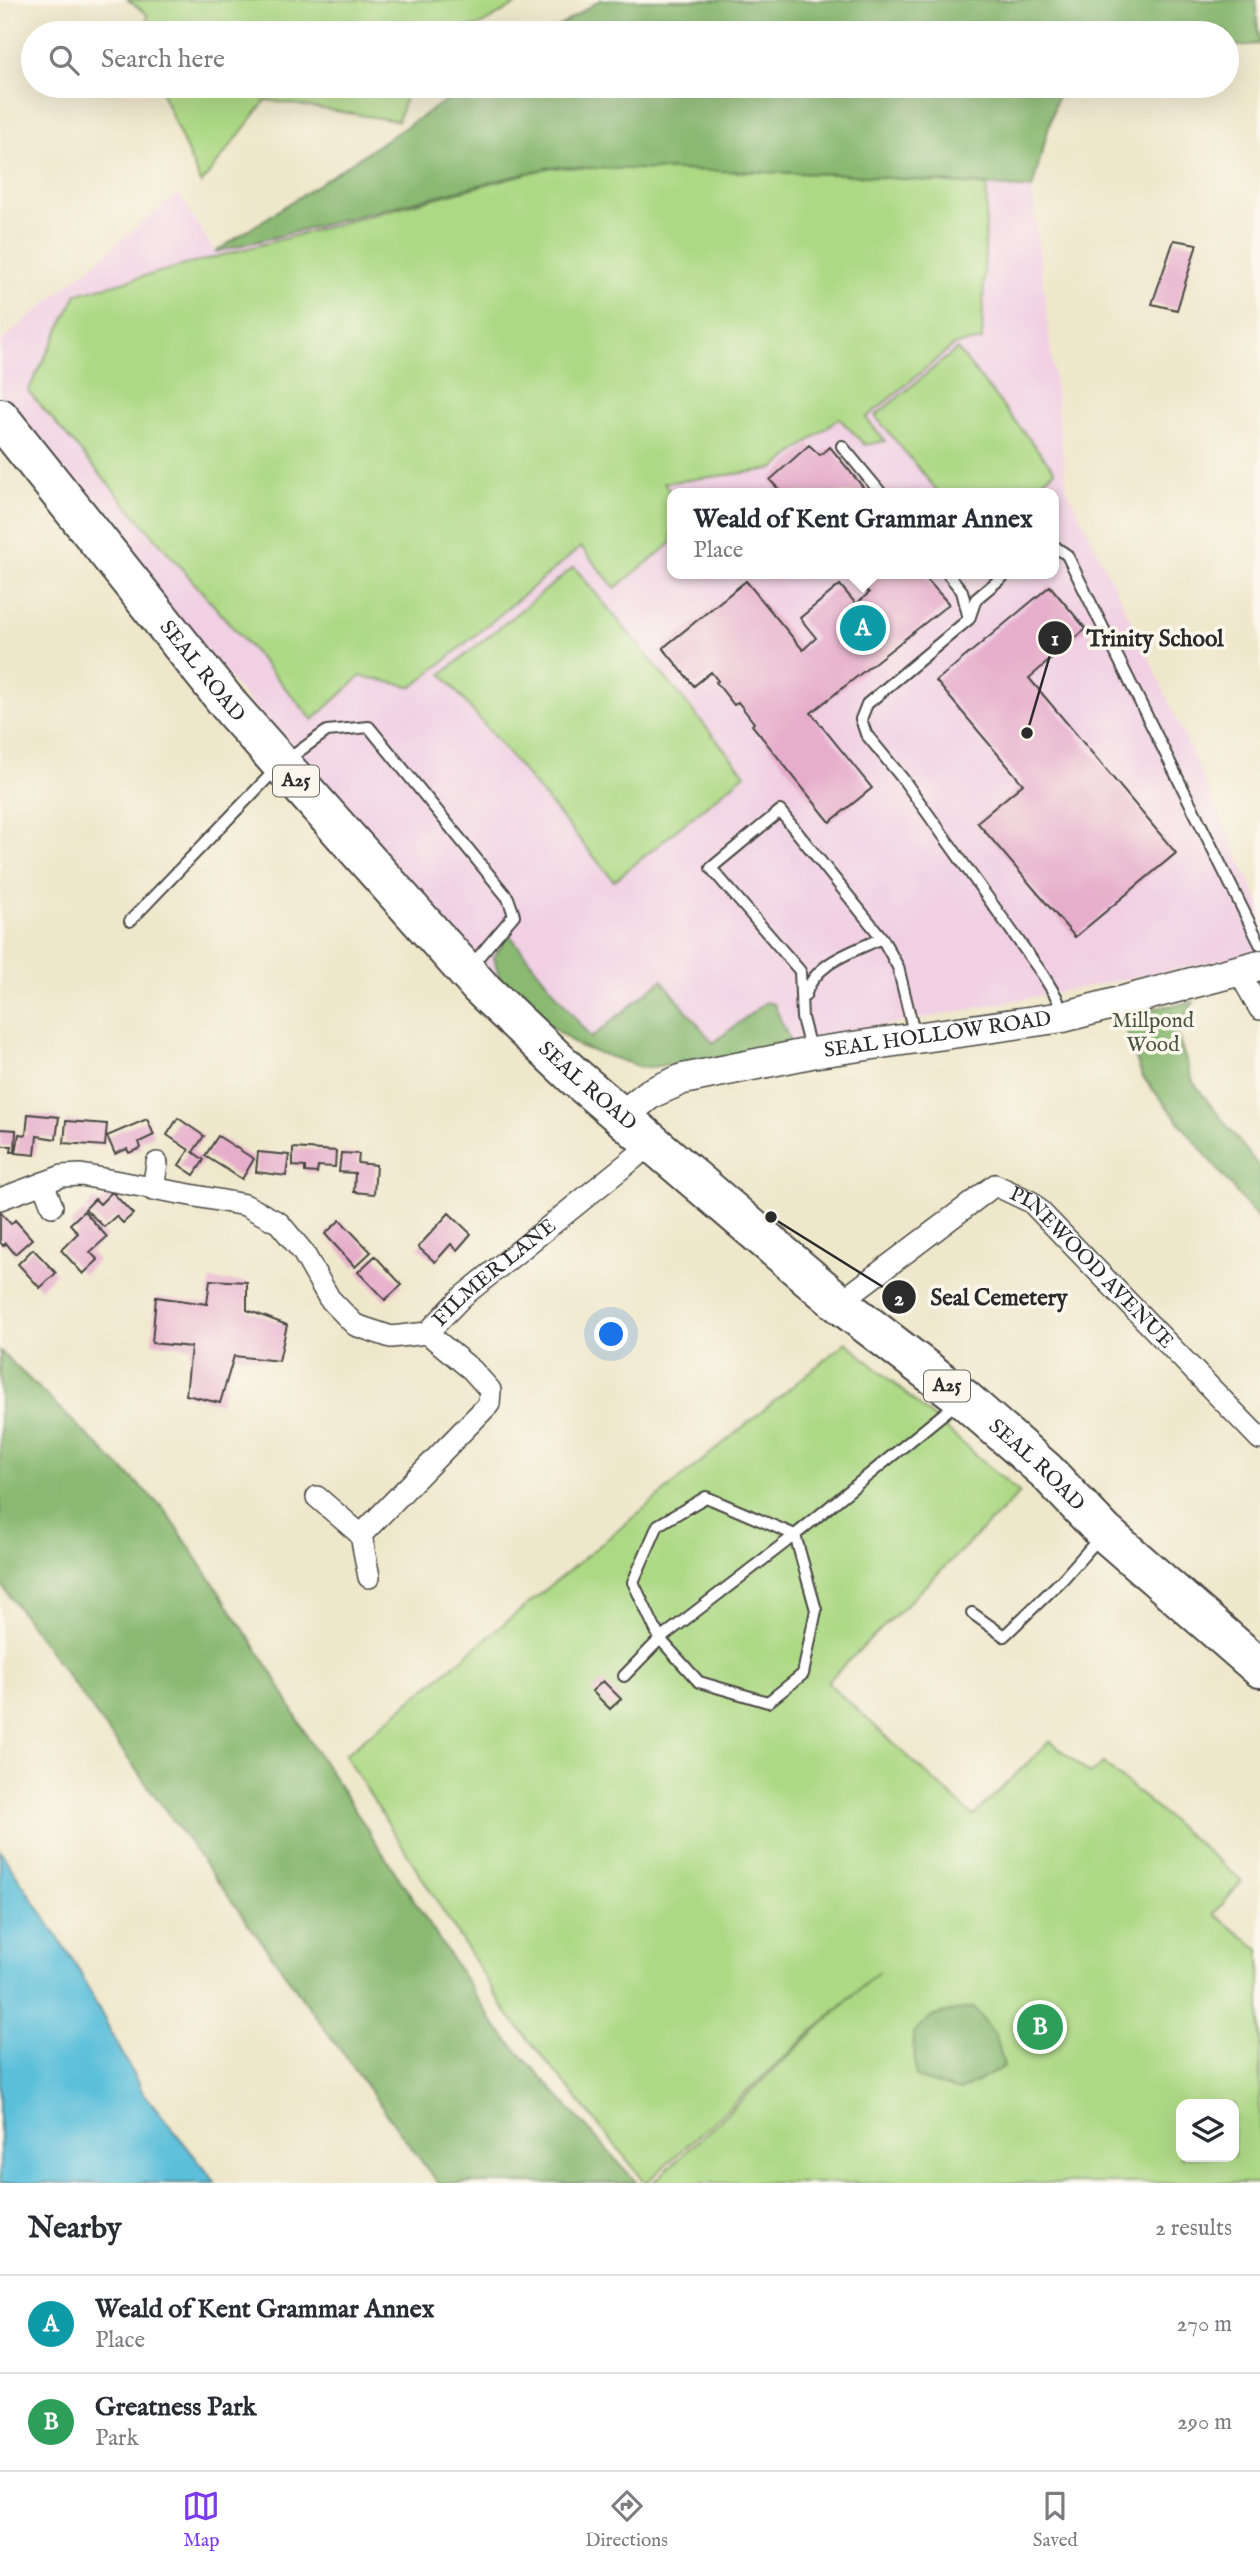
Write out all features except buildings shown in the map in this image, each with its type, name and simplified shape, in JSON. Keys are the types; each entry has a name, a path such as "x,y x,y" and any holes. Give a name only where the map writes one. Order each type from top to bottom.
{"highway":[{"name":"SEAL ROAD","path":"0,418 45,477 281,765 466,971 573,1075 623,1115 839,1303 962,1398 1046,1471 1104,1532 1260,1668"}],"main road":[{"name":"SEAL HOLLOW ROAD","path":"623,1115 651,1093 683,1079 811,1053 1063,1017 1250,969"}],"street":[{"path":"1250,969 1260,1009"},
{"name":"FILMER LANE","path":"361,1535 478,1419 489,1404 490,1390 472,1370 427,1333 463,1296 654,1142"},
{"path":"153,1190 157,1163"},
{"path":"0,1199 62,1176 81,1175 245,1205 279,1223 303,1252 329,1298 355,1325 391,1337 427,1333"},
{"path":"43,1182 52,1206"},
{"name":"PINEWOOD AVENUE","path":"839,1303 995,1185 1031,1202 1260,1439"},
{"path":"317,1497 361,1535 369,1577"}],"lane":[{"path":"842,446 877,488"},
{"path":"1059,549 1068,555 1260,944"},
{"path":"952,579 962,591 969,619"},
{"path":"1000,579 976,598 969,619 867,704 861,719 866,734 903,779 1043,975 1057,998 1063,1017"},
{"path":"130,920 281,765 327,732 369,727 508,898 514,915 466,971"},
{"path":"811,1053 802,1018 800,971 711,868 780,811 882,938 898,967 915,1040"},
{"path":"803,1002 814,974 838,958 882,938"},
{"path":"624,1676 660,1639 795,1535 962,1398"},
{"path":"706,1497 795,1535 816,1610 803,1674 768,1702 699,1682 660,1639 633,1582 658,1525 706,1497"},
{"path":"972,1613 1004,1636 1063,1579 1104,1532"}],"shaded area":[{"path":"525,98 1057,98 1032,189 1067,489 1145,649 1260,904 1260,953 718,1058 644,1068 578,1046 487,969 294,755 136,567 0,394 0,342 178,193 215,252"}],"green space":[{"path":"128,0 524,0 487,21 147,21 147,14"},
{"path":"600,0 1256,0 1259,44 1239,46 1239,21 568,21"},
{"path":"164,98 405,98 398,121 266,100 201,184"},
{"path":"450,98 1057,98 1032,189 840,174 551,167 215,252"},
{"path":"551,167 840,174 987,186 982,340 954,345 866,418 885,441 865,445 839,418 773,469 664,483 668,488 667,547 615,588 581,547 413,687 361,676 313,720 28,391 77,294"},
{"path":"957,349 1055,471 1033,488 935,488 875,416"},
{"path":"574,567 745,774 614,881 442,674"},
{"path":"509,934 591,1038 662,980 713,1043 766,1002 774,1004 791,1044 644,1068 578,1046 527,1009 500,982 494,957"},
{"name":"Millpond Wood","path":"1194,1002 1176,1030 1193,1082 1260,1168 1260,1222 1142,1076 1121,1013"},
{"path":"846,1342 1020,1493 827,1682 973,1816 1050,1741 1090,1774 1103,1763 1242,1881 1214,1914 1260,1950 1260,2183 653,2183 879,1971 646,2183 507,2013 345,1755"},
{"path":"0,1351 165,1510 273,1674 308,1738 496,2027 637,2183 438,2183 427,2169 0,1583"},
{"path":"974,2007 996,2036 1004,2067 960,2091 916,2077 913,2033 932,2016"}],"water":[{"path":"0,1850 76,1965 142,2091 216,2183 0,2183"}],"place":[{"name":"Weald of Kent Grammar Annex","path":"863,628"},
{"name":"Trinity School","path":"1027,733"},
{"name":"Seal Cemetery","path":"771,1217"},
{"name":"Greatness Park","path":"1040,2027"}]}
